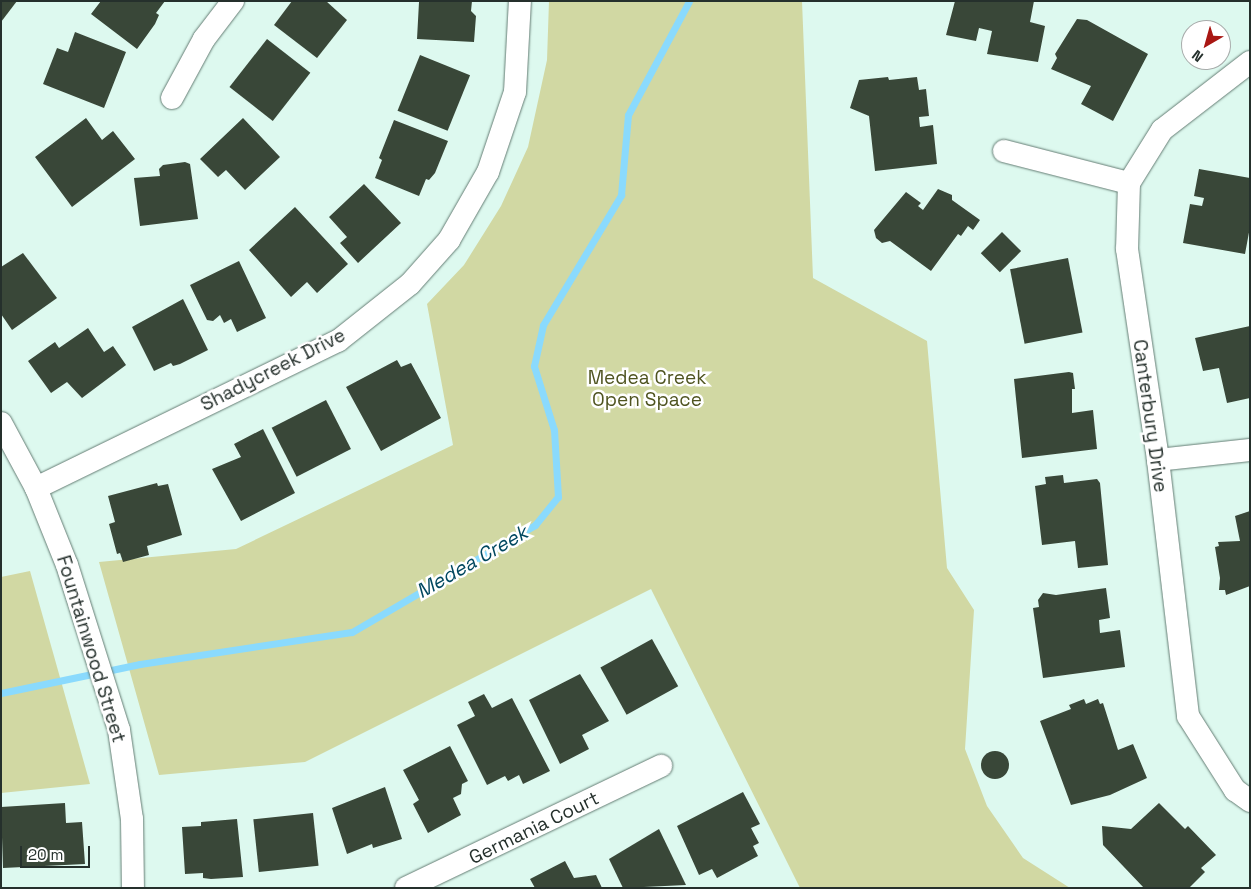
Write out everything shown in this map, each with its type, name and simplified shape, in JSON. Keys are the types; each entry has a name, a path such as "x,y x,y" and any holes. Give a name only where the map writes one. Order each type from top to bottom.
{"street":[{"path":"172,98 204,39 233,1"},
{"name":"Shadycreek Drive","path":"36,488 338,341 410,284 449,240 488,172 515,92 520,1"},
{"name":"Canterbury Drive","path":"1250,62 1162,130 1130,183 1127,249 1158,460 1188,716 1235,790 1250,801"},
{"path":"1004,151 1130,183"},
{"name":"Fountainwood Street","path":"1,423 36,488 67,565 118,730 132,819 133,888"},
{"path":"1158,460 1250,450"},
{"name":"Germania Court","path":"406,888 661,766"}],"green space":[{"name":"Medea Creek Open Space","path":"549,1 802,1 813,278 927,341 947,568 974,610 965,749 987,806 1023,858 1070,888 800,888 651,589 305,762 159,775 99,562 236,549 453,445 427,304 464,265 501,206 528,147 547,60"},
{"path":"30,571 90,784 1,793 1,577"}],"building":[{"path":"1,1 17,1 1,22"},
{"path":"101,1 165,1 156,13 159,15 155,24 137,49 91,14"},
{"path":"292,1 326,1 347,20 317,58 274,25"},
{"path":"472,1 471,11 476,16 474,42 417,39 419,2"},
{"path":"955,1 1034,1 1030,22 1045,26 1038,62 987,54 992,31 979,28 976,41 946,35"},
{"path":"1077,19 1087,20 1148,54 1113,121 1081,104 1091,86 1051,69 1057,58 1055,54"},
{"path":"75,32 126,52 104,108 43,84 57,48 68,52"},
{"path":"267,39 310,73 273,121 229,87"},
{"path":"420,55 470,75 448,131 398,111"},
{"path":"888,77 889,80 917,77 919,90 926,89 929,116 919,117 920,127 933,125 937,164 875,171 869,116 850,108 859,80"},
{"path":"86,118 102,140 113,131 135,159 72,207 35,157"},
{"path":"243,118 280,157 245,190 226,170 218,177 200,159"},
{"path":"394,120 448,141 435,173 429,180 426,179 419,196 375,178 382,160 379,158"},
{"path":"185,162 190,164 198,219 140,226 134,178 160,176 159,169 163,165"},
{"path":"1199,169 1250,178 1250,227 1245,254 1183,243 1190,204 1202,206 1204,198 1194,196"},
{"path":"364,184 401,223 358,263 340,243 347,237 329,217"},
{"path":"938,189 952,195 952,200 980,220 973,230 968,226 961,236 958,234 931,271 890,241 882,243 876,238 874,230 906,192 921,203 918,206 923,210"},
{"path":"295,207 348,264 317,293 307,282 291,297 249,250"},
{"path":"1002,232 1021,251 1000,272 981,253"},
{"path":"23,253 57,298 12,330 1,314 1,267"},
{"path":"1068,258 1083,333 1025,344 1010,269"},
{"path":"239,261 266,318 237,332 231,319 224,323 220,315 213,321 207,320 190,285"},
{"path":"183,299 208,350 180,364 173,366 171,363 154,371 132,327"},
{"path":"1250,326 1250,398 1227,403 1219,368 1203,371 1195,338"},
{"path":"88,328 104,352 113,346 126,365 82,398 67,382 51,393 28,361 55,342 59,348"},
{"path":"397,360 401,367 411,363 441,418 381,451 346,387"},
{"path":"1073,373 1075,389 1072,389 1072,413 1093,410 1097,449 1022,458 1014,379"},
{"path":"326,400 351,449 297,477 272,428"},
{"path":"263,429 295,493 241,521 212,469 241,457 234,444"},
{"path":"1063,475 1064,483 1097,479 1100,483 1108,565 1078,568 1075,541 1042,545 1035,486 1046,484 1045,477"},
{"path":"157,483 158,486 168,484 182,535 147,546 149,555 123,562 120,553 117,554 109,524 115,522 108,496"},
{"path":"1250,511 1250,586 1226,595 1225,590 1219,590 1220,578 1215,547 1219,546 1218,542 1240,541 1235,516"},
{"path":"1106,588 1110,618 1099,620 1100,633 1120,630 1125,667 1043,678 1033,608 1039,607 1038,600 1043,593 1056,595"},
{"path":"652,639 678,686 627,715 600,668"},
{"path":"580,674 609,721 582,735 589,749 560,764 529,700"},
{"path":"484,694 492,708 512,698 550,771 523,784 519,775 508,781 505,776 487,785 457,725 475,716 468,702"},
{"path":"1084,699 1086,704 1098,699 1100,704 1103,703 1118,750 1133,744 1147,778 1110,795 1071,805 1040,721 1071,709 1069,705"},
{"path":"450,746 468,781 462,784 461,794 453,798 461,815 428,833 413,804 419,800 403,770"},
{"path":"995,751 1005,755 1009,765 1005,775 995,779 985,775 981,765 985,755"},
{"path":"385,787 402,839 373,848 372,844 347,854 332,808"},
{"path":"743,792 760,824 751,828 759,843 753,846 758,856 717,878 712,869 699,875 677,826"},
{"path":"65,803 66,823 82,822 85,864 3,868 1,807"},
{"path":"1159,803 1185,829 1188,826 1216,855 1201,868 1205,872 1189,888 1144,888 1103,845 1102,826 1131,829"},
{"path":"313,813 319,866 259,872 253,819"},
{"path":"237,819 243,877 211,879 203,878 203,873 185,874 182,827 201,826 201,822"},
{"path":"659,829 686,885 623,888 609,859"},
{"path":"565,861 574,878 596,875 602,888 535,888 530,879"}],"waterway":[{"name":"Medea Creek","path":"1,693 140,664 352,632 535,525 558,497 554,430 534,366 543,325 621,195 628,115 689,1"}]}
